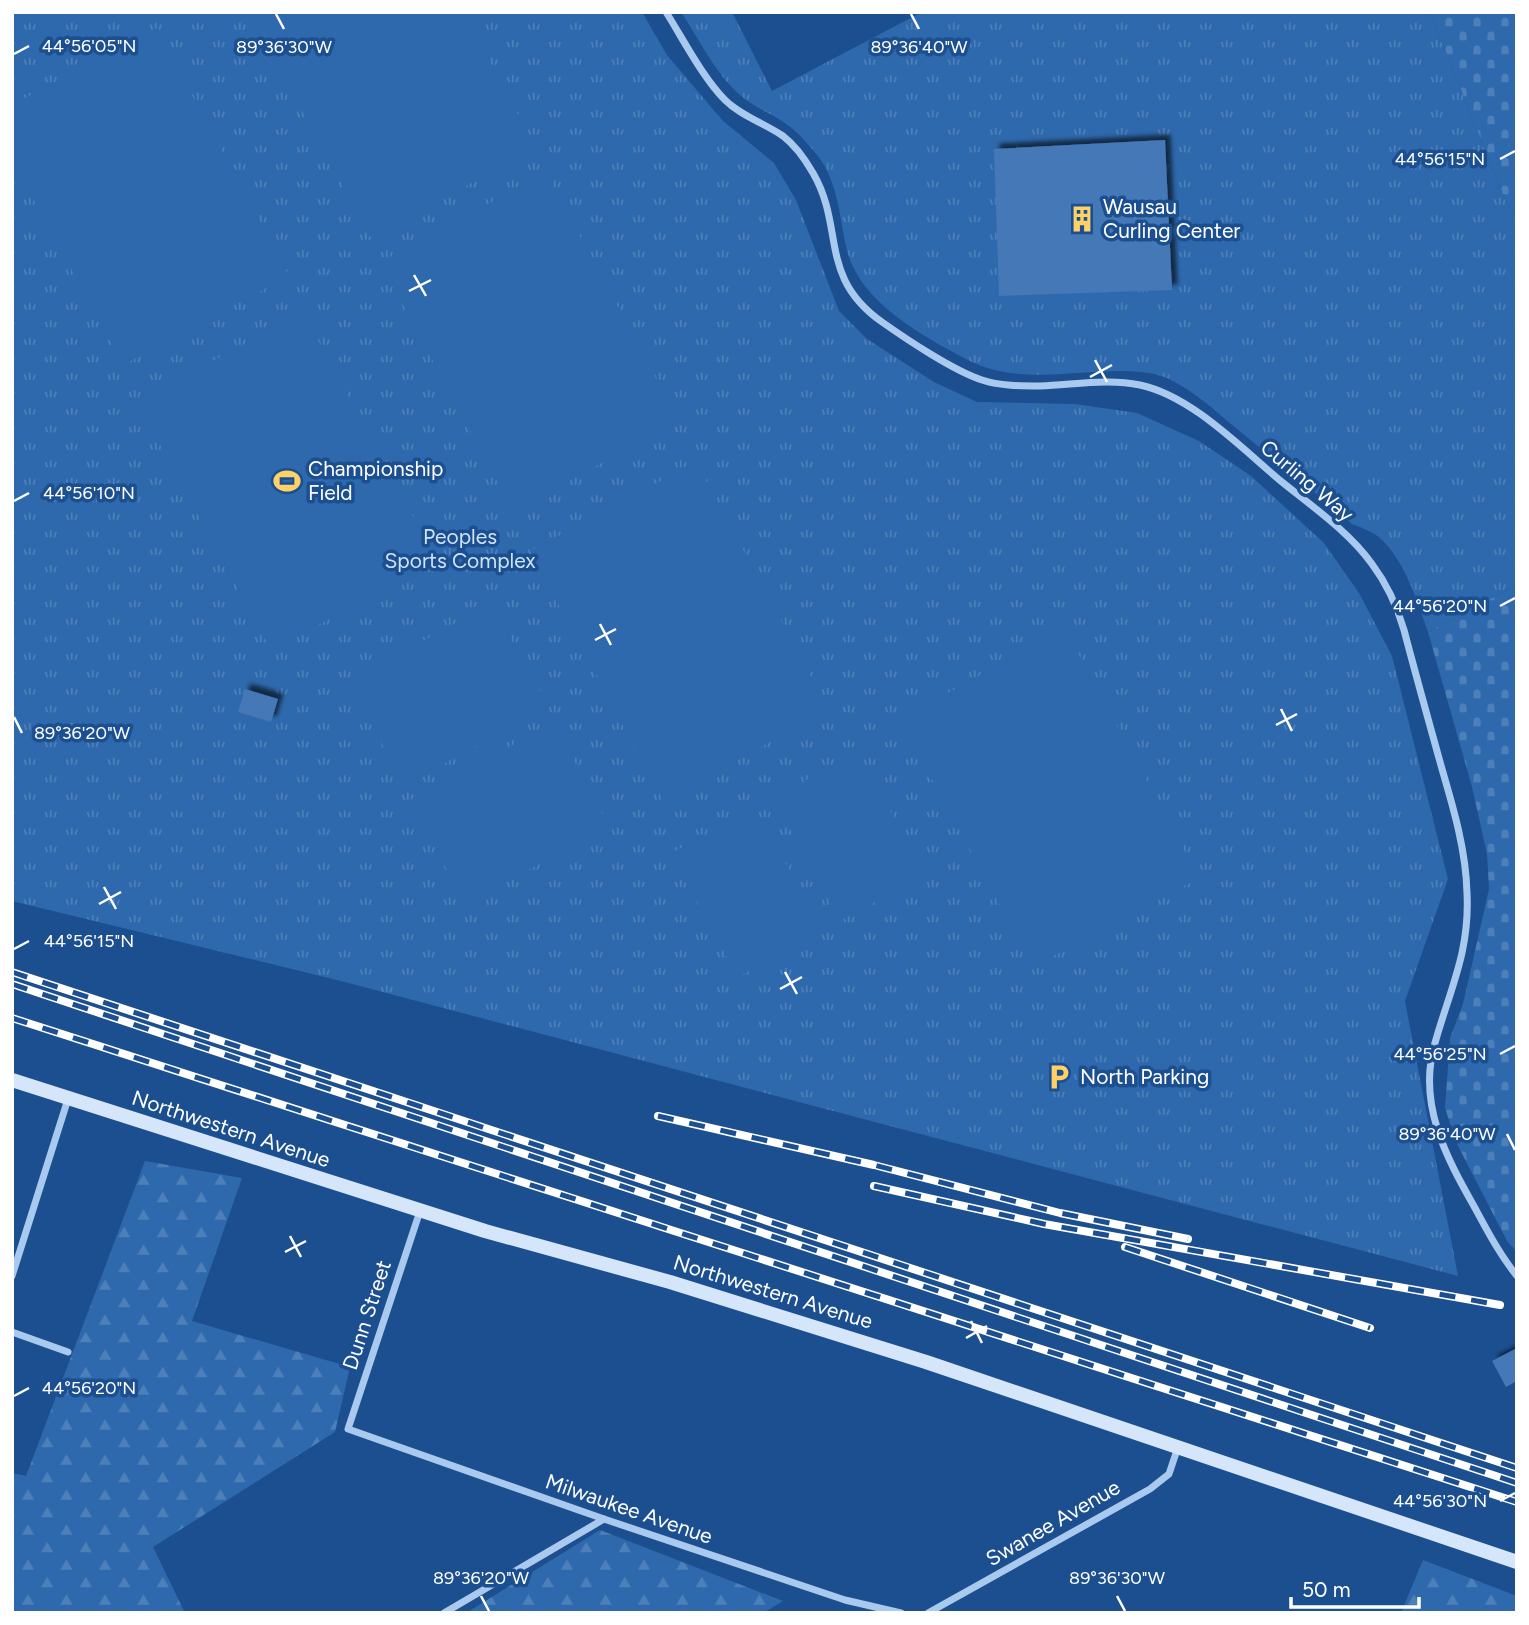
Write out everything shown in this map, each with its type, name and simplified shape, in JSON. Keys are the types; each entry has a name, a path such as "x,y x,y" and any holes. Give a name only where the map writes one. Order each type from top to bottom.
{"street":[{"name":"Curling Way","path":"666,12 726,101 782,136 803,156 826,201 840,270 855,298 877,318 951,365 982,380 1038,386 1115,382 1141,385 1164,393 1200,415 1310,505 1353,543 1379,574 1395,603 1404,630 1454,812 1466,878 1467,921 1463,954 1431,1060 1430,1083 1434,1116 1452,1168 1499,1252 1517,1276"},
{"name":"Northwestern Avenue","path":"12,1080 420,1211 670,1282 913,1358 1517,1562"},
{"path":"12,1276 68,1099"},
{"name":"Dunn Street","path":"348,1429 420,1211"},
{"path":"12,1332 68,1352"},
{"name":"Milwaukee Avenue","path":"348,1429 845,1600 901,1613"},
{"name":"Swanee Avenue","path":"928,1613 1150,1489 1168,1474 1178,1447"},
{"path":"444,1613 604,1519"}],"green space":[{"name":"Peoples Sports Complex","path":"12,12 642,12 667,55 722,120 774,163 796,200 839,311 867,339 934,382 977,402 1075,404 1137,413 1199,441 1251,476 1324,543 1359,593 1392,656 1448,879 1405,1001 1458,1276 341,981 12,901"},
{"path":"249,12 463,12 536,148 370,237"},
{"path":"681,12 732,12 772,91 922,12 1430,12 1506,202 1517,216 1517,585 1428,632 1404,571 1381,539 1352,524 1186,388 1149,373 1103,371 1034,375 988,368 966,359 911,327 877,300 852,266 834,188 818,156 793,129 745,99 730,86"},
{"path":"1430,12 1517,12 1517,216 1506,202"},
{"path":"156,28 289,276 123,365 12,159 12,105"},
{"path":"546,173 679,421 513,511 380,262"},
{"name":"Championship Field","path":"303,312 437,561 271,650 137,402"},
{"path":"696,462 829,710 663,800 530,551"},
{"path":"1517,585 1517,1252 1507,1241 1456,1142 1445,1108 1450,1038 1463,1004 1489,889 1487,854 1472,787 1428,632"},
{"path":"492,604 548,707 404,785 348,681"},
{"path":"1065,629 1199,878 1033,967 900,719"},
{"path":"554,723 609,826 465,904 410,800"},
{"path":"858,752 925,875 840,921 773,798"},
{"path":"755,808 823,931 738,977 670,854"},
{"path":"145,1161 242,1178 192,1321 350,1367 335,1432 153,1547 185,1613 12,1613 12,1473 26,1476"},
{"path":"600,1530 783,1601 763,1613 466,1613"},
{"path":"1423,1560 1517,1596 1517,1613 1401,1613"}],"building":[{"name":"Wausau Curling Center","path":"1165,140 1172,290 999,296 994,149"},
{"path":"245,689 278,699 271,722 238,712"},
{"path":"1517,1348 1517,1381 1506,1387 1492,1361"}],"railway":[{"path":"12,972 1517,1468"},
{"path":"12,984 1517,1483"},
{"path":"12,1018 1517,1502"},
{"path":"658,1116 874,1165 1060,1213 1188,1239"},
{"path":"874,1186 1044,1224 1500,1305"},
{"path":"1125,1247 1370,1328"}],"place":[{"name":"Wausau Curling Center","path":"1082,219"},
{"name":"Championship Field","path":"287,481"},
{"name":"North Parking","path":"1059,1077"}]}
